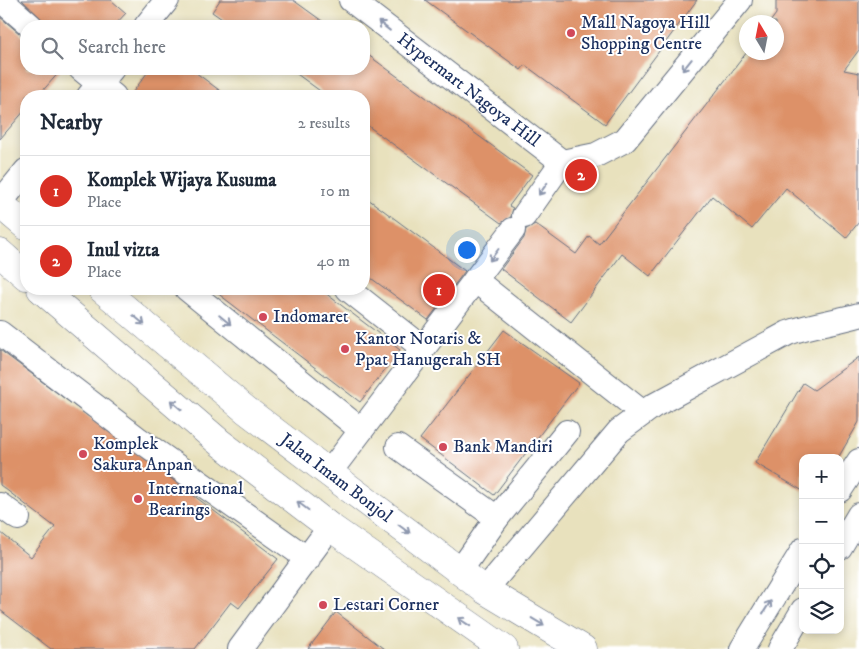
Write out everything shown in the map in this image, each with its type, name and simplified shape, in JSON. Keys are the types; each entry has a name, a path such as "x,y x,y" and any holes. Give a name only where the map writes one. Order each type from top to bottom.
{"main road":[{"path":"0,203 20,221"},
{"path":"0,253 20,271"},
{"path":"49,295 219,442 330,527 504,649"},
{"name":"Jalan Imam Bonjol","path":"109,295 246,410 328,473 485,590 583,649"},
{"path":"219,442 246,410"}],"street":[{"path":"1,0 24,20"},
{"path":"151,20 167,0"},
{"name":"Hypermart Nagoya Hill","path":"351,0 562,162"},
{"path":"328,473 519,223 562,162 596,156 625,140 740,0"},
{"path":"89,75 104,86"},
{"path":"0,203 20,178"},
{"path":"475,280 643,413"},
{"path":"194,295 361,430"},
{"path":"356,295 423,348"},
{"path":"485,590 619,431 643,413 788,333 806,326 831,323 859,315"},
{"path":"0,333 137,438 308,559"},
{"path":"460,571 497,518 567,432"},
{"path":"398,447 497,518"},
{"path":"844,484 859,462"},
{"path":"842,544 859,515"},
{"path":"240,649 330,527"},
{"path":"742,649 799,556"},
{"path":"780,649 799,617"}],"building":[{"path":"22,0 111,0 126,13 120,20 43,20"},
{"path":"220,0 293,0 321,20 223,20 212,12"},
{"name":"Mall Nagoya Hill Shopping Centre","path":"425,0 697,0 605,124 525,65 521,70"},
{"path":"776,0 859,0 859,50 844,70 859,73 859,222 846,238 786,188 752,229 712,196 650,276 622,254 571,322 501,269 524,238 526,229 535,224 576,254 589,236 599,244 741,60 784,60 784,15 776,14"},
{"path":"0,17 20,34 20,75 57,75 43,90 20,90 20,116 0,139"},
{"path":"370,56 532,175 509,206 513,208 511,217 501,223 370,127 370,90 319,90 298,75 370,75"},
{"path":"146,75 199,75 219,90 134,90"},
{"path":"370,200 465,271 428,320 370,277"},
{"path":"220,295 328,295 400,350 360,402"},
{"path":"504,330 579,383 494,495 420,439"},
{"name":"Komplek Sakura Anpan","path":"0,350 278,559 239,608 231,602 195,649 51,649 0,610 0,532 31,557 55,527 0,485"},
{"path":"859,357 859,422 840,454 799,454 799,489 755,463 803,383 814,390"},
{"path":"336,612 384,649 308,649"}],"place":[{"name":"Mall Nagoya Hill Shopping Centre","path":"571,33"},
{"name":"Inul vizta","path":"581,175"},
{"name":"Komplek Wijaya Kusuma","path":"439,290"},
{"name":"Indomaret","path":"263,317"},
{"name":"Kantor Notaris & Ppat Hanugerah SH","path":"345,349"},
{"name":"Bank Mandiri","path":"443,447"},
{"name":"Komplek Sakura Anpan","path":"83,454"},
{"name":"International Bearings","path":"138,499"},
{"name":"Lestari Corner","path":"323,605"}]}
